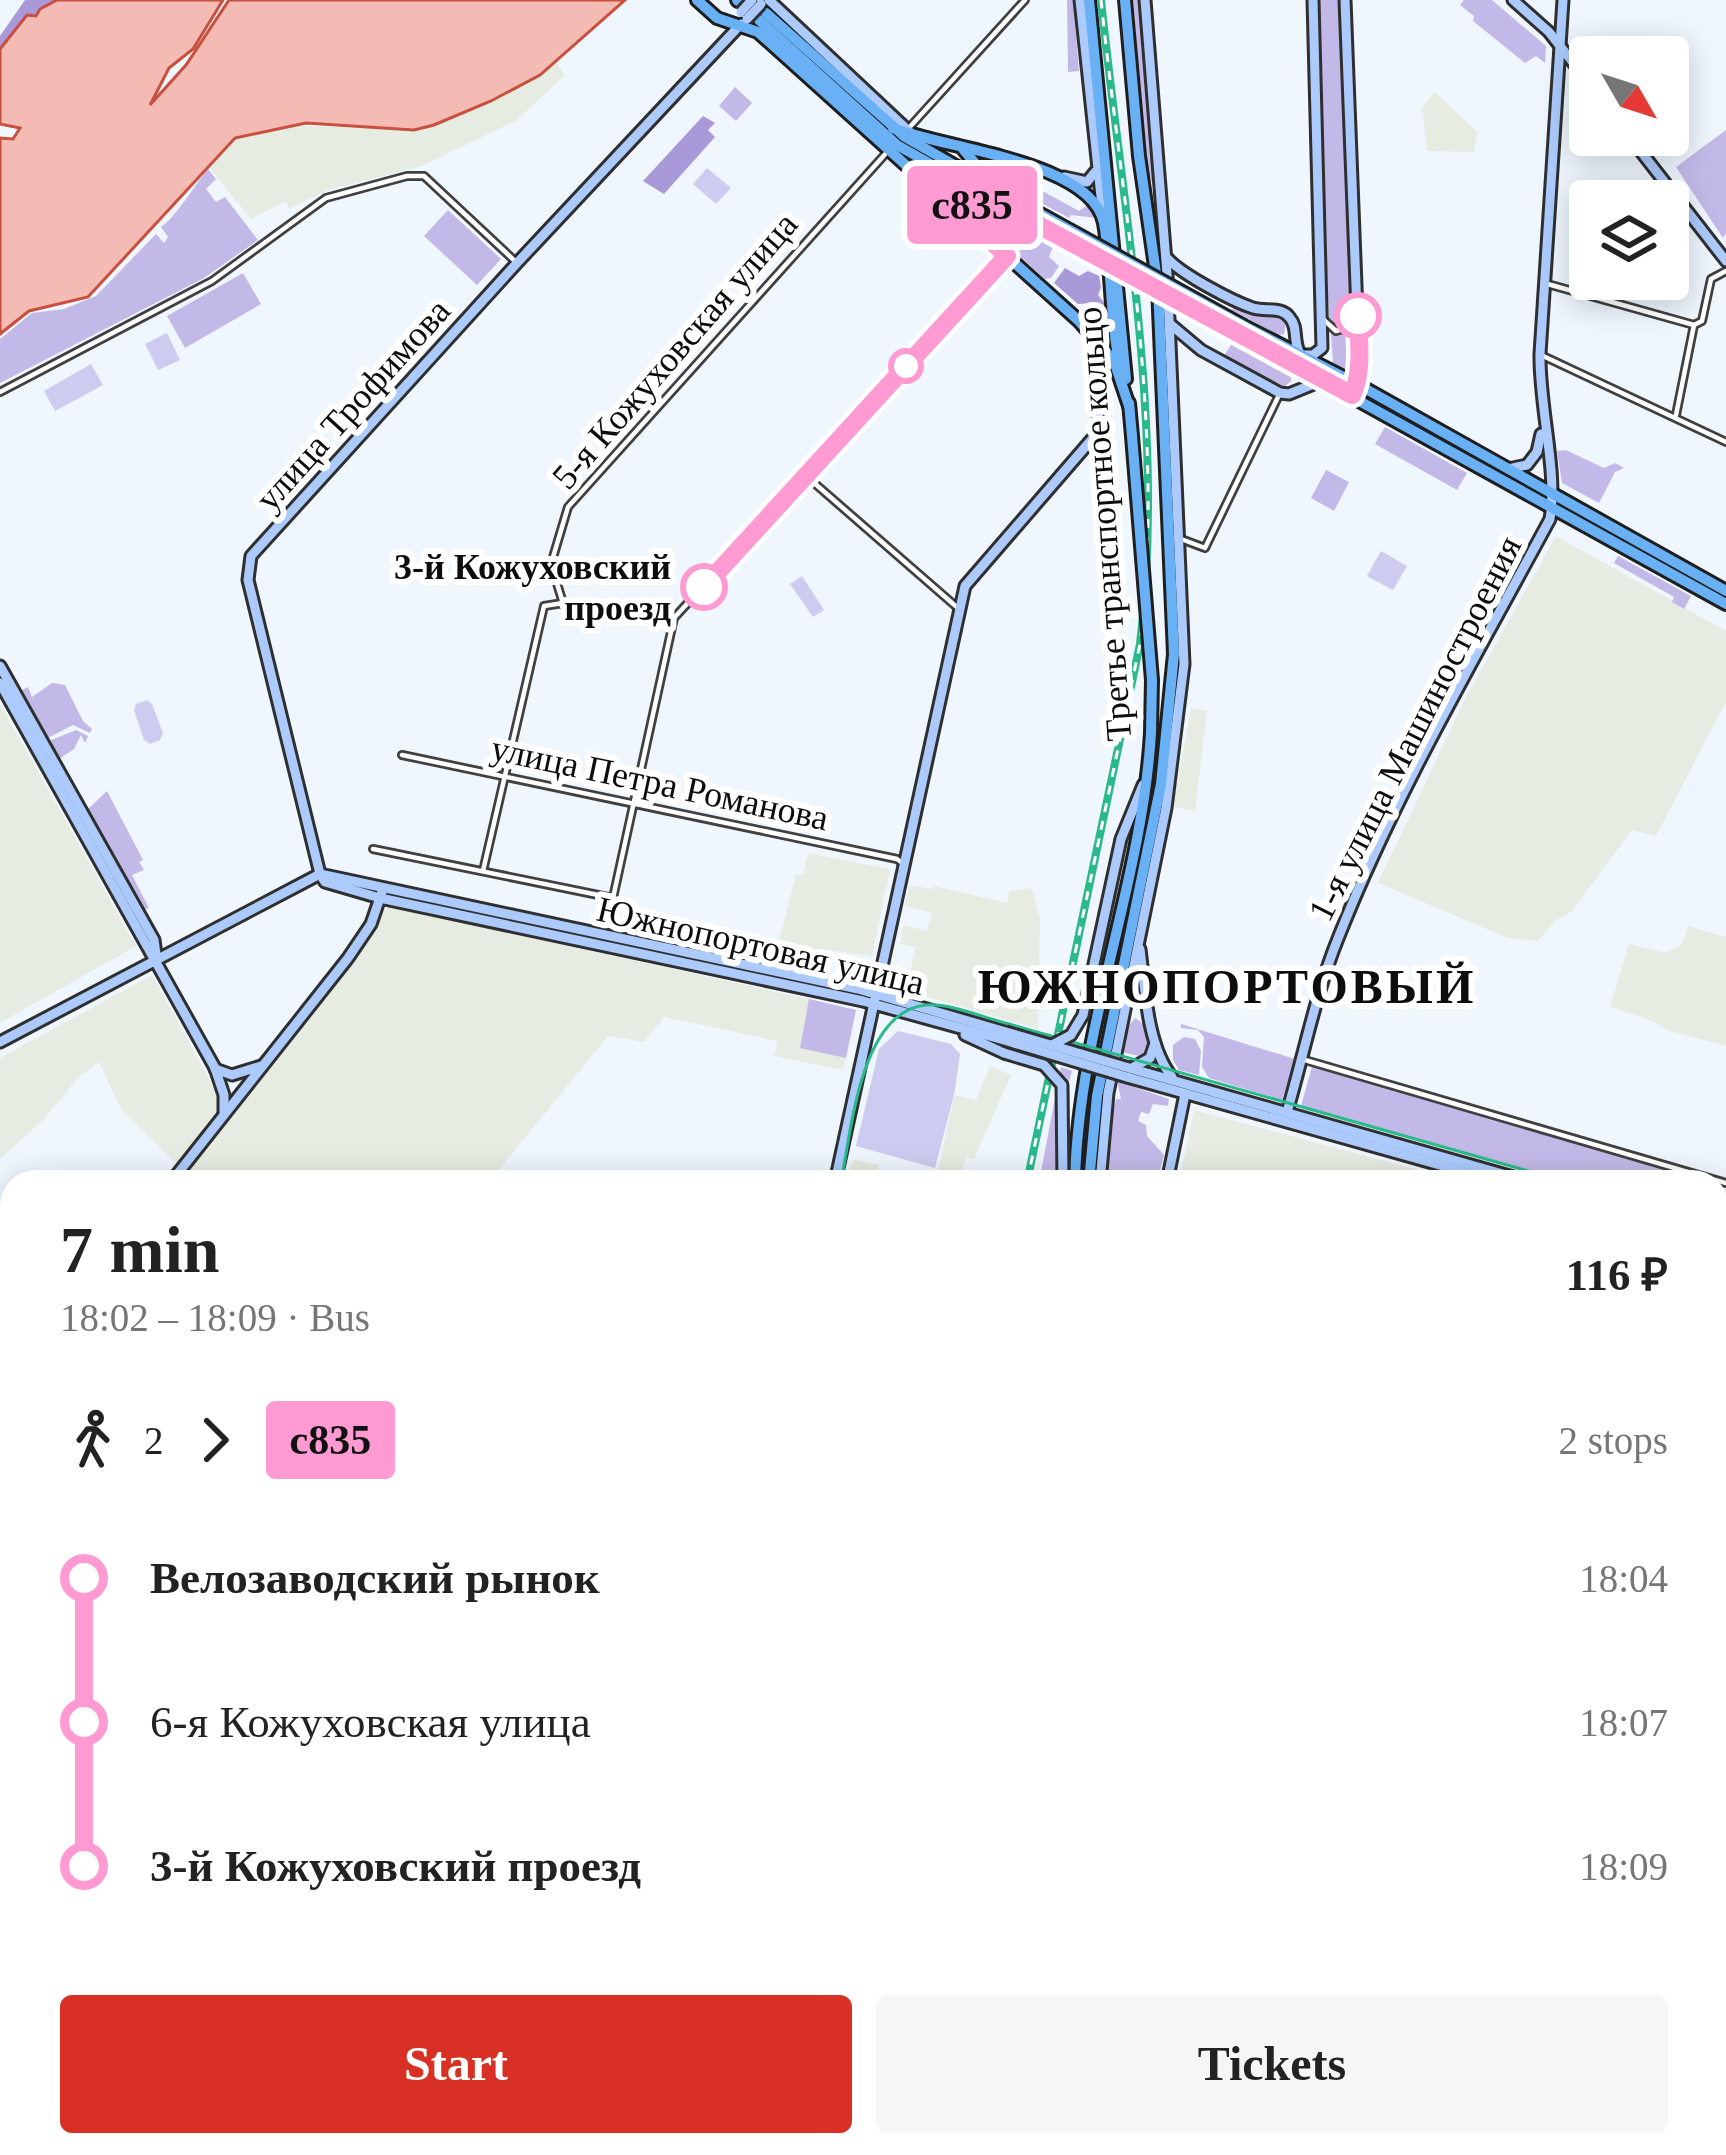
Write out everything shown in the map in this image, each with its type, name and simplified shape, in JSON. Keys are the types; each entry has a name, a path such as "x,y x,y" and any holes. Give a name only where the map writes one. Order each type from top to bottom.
{"main road":[{"path":"697,0 717,18 751,10"},
{"path":"1079,0 1111,310 1129,406"},
{"name":"Третье транспортное кольцо","path":"1076,1170 1083,1094 1149,756 1152,680 1090,0"},
{"name":"Третье транспортное кольцо","path":"1090,1170 1097,1096 1161,784 1172,697 1174,593 1159,308 1125,0"},
{"path":"1101,1170 1120,1030 1174,759 1185,633 1168,320 1172,271 1160,214 1145,0"},
{"path":"1296,359 1322,348 1324,320 1313,0"},
{"path":"1345,0 1358,320 1354,390"},
{"path":"1513,0 1569,57"},
{"path":"1552,501 1540,355 1562,0"},
{"path":"751,10 897,146 992,190"},
{"path":"751,10 893,128 1015,206 1506,469 1552,501 1726,591"},
{"path":"751,10 916,134 935,155"},
{"path":"751,10 758,32 1079,321 1121,373"},
{"name":"улица Трофимова","path":"320,874 248,580 249,561 751,10"},
{"path":"1555,70 1569,65"},
{"path":"893,128 1087,182 1095,166"},
{"path":"961,148 992,190"},
{"path":"1139,156 1160,214"},
{"path":"1644,156 1726,261"},
{"path":"992,190 995,166 1015,163"},
{"path":"1062,176 1088,194 1103,220"},
{"path":"932,188 992,190"},
{"path":"986,236 970,212 976,200 992,190"},
{"path":"1172,271 1249,306 1285,313 1293,322 1297,380 1281,393"},
{"path":"1079,321 1099,327 1111,310"},
{"path":"1242,330 1268,337 1287,335 1285,313"},
{"path":"1168,320 1177,334 1201,350 1281,393 1313,381 1354,390 1726,604"},
{"path":"1268,337 1332,384"},
{"path":"838,1170 967,580 1099,431 1095,338"},
{"path":"1172,366 1183,347 1201,350"},
{"path":"1506,469 1521,469 1533,459 1543,423"},
{"name":"1-я улица Машиностроения","path":"1287,1112 1334,948 1360,888 1451,703 1550,519 1552,501"},
{"path":"1172,697 1185,633"},
{"path":"0,666 215,1068 224,1112"},
{"path":"0,683 144,930"},
{"path":"1052,1045 1071,1035 1084,1015 1121,839 1141,791 1149,756"},
{"path":"317,854 342,876"},
{"path":"0,1042 320,874"},
{"name":"Южнопортовая улица","path":"320,874 342,876 381,893"},
{"name":"Южнопортовая улица","path":"320,874 325,881 875,999 1128,1072 1198,1087 1272,1113"},
{"path":"180,1170 348,958 371,924 381,893"},
{"path":"1128,1072 1150,1058 1154,1034 1141,926"},
{"path":"1120,1030 1136,1012 1147,1018 1165,1068 1185,1094 1169,1170"},
{"name":"Южнопортовая улица","path":"931,1016 950,1026 1052,1045 1185,1094 1272,1113"},
{"path":"950,1026 1004,1053 1048,1067 1062,1085 1063,1170"},
{"path":"215,1068 232,1075 261,1066"},
{"path":"1154,1085 1174,1097 1182,1109"},
{"path":"1185,1094 1198,1087"},
{"path":"1272,1113 1292,1097 1303,1122"},
{"path":"1272,1113 1287,1112 1303,1122 1485,1170"},
{"path":"1272,1113 1461,1170"}],"street":[{"path":"916,134 1025,0"},
{"path":"873,125 908,167"},
{"name":"5-я Кожуховская улица","path":"483,871 544,606 563,603 551,564 568,507 888,151"},
{"path":"0,392 212,281 326,198 407,176 424,176 517,263"},
{"path":"373,848 613,898 674,618 1007,256"},
{"path":"1544,283 1694,325 1702,321 1711,279 1726,271"},
{"path":"1324,320 1331,329 1341,331 1358,320"},
{"path":"1675,417 1694,325"},
{"path":"1540,355 1726,442"},
{"path":"1180,539 1205,548 1281,393"},
{"path":"806,476 959,609"},
{"name":"улица Петра Романова","path":"401,754 906,865"},
{"path":"1303,1059 1682,1170"}],"shaded area":[{"path":"25,0 57,0 36,16 27,15 0,49 0,36"},
{"path":"57,0 223,0 193,49 169,68 150,105 186,65 229,0 625,0 540,75 434,125 414,130 306,123 235,138 88,297 29,311 0,334 0,138 13,139 20,128 0,124 0,49 27,15 36,16"},
{"path":"1067,0 1073,0 1079,71 1068,72"},
{"path":"1133,0 1141,0 1153,186 1147,168"},
{"path":"1317,0 1342,0 1352,322 1345,328 1329,323"},
{"path":"1464,0 1492,0 1546,46 1545,63 1536,56 1525,63 1473,21 1474,16 1460,5"},
{"path":"556,63 565,75 517,120 422,166 328,190 289,209 286,201 251,219 208,166 235,138 288,125 414,130 434,125 491,101"},
{"path":"735,87 752,103 736,121 719,106"},
{"path":"1435,92 1477,132 1474,152 1427,151 1422,108"},
{"path":"703,116 715,123 708,130 715,137 664,194 643,181"},
{"path":"1726,130 1723,238 1689,180 1676,167"},
{"path":"707,168 731,188 716,204 693,184"},
{"path":"208,169 216,179 206,189 216,202 225,197 258,240 204,278 0,383 0,339 32,313 64,309 96,296 156,234 164,243 168,237 161,227"},
{"path":"1028,179 1037,179 1037,188 1079,211 1089,204 1097,218 1069,218 1028,196"},
{"path":"448,210 501,259 477,285 424,236"},
{"path":"1012,222 1054,244 1049,257 1059,266 1051,278 1045,279 1002,241"},
{"path":"1065,268 1079,276 1088,271 1099,276 1098,295 1105,304 1106,318 1092,321 1095,303 1078,304 1054,283"},
{"path":"243,273 261,304 185,348 167,316"},
{"path":"1235,305 1281,317 1286,323 1284,334 1232,310"},
{"path":"167,333 180,360 158,370 145,344"},
{"path":"1331,334 1354,334 1354,371 1348,373 1333,363"},
{"path":"1232,343 1291,371 1291,381 1279,385 1224,356"},
{"path":"91,364 103,385 55,411 44,391"},
{"path":"1385,427 1467,473 1457,490 1375,444"},
{"path":"1566,450 1604,468 1615,463 1624,468 1615,472 1599,503 1562,483 1557,451"},
{"path":"1326,470 1349,482 1334,511 1311,498"},
{"path":"1556,536 1726,631 1726,702 1656,836 1632,830 1572,911 1555,921 1538,941 1508,938 1378,883 1465,699"},
{"path":"1381,551 1407,566 1393,590 1367,576"},
{"path":"1618,556 1691,596 1684,609 1672,602 1674,597 1614,563"},
{"path":"802,576 824,610 813,617 790,584"},
{"path":"52,683 65,685 92,729 90,733 73,725 48,738 22,690 28,687 32,697"},
{"path":"147,700 163,733 150,744 144,740 134,710"},
{"path":"0,704 136,946 0,1023"},
{"path":"1191,708 1207,711 1195,811 1173,807"},
{"path":"76,730 88,736 85,743 81,735 74,749 59,759 49,741"},
{"path":"107,791 143,860 139,862 144,870 132,875 149,908 144,910 88,809"},
{"path":"808,853 890,869 872,956 828,950 826,956 779,942 796,874 803,875"},
{"path":"909,885 1007,903 1009,891 1032,888 1040,920 1038,1029 907,991 915,947 900,944 903,925 927,931 932,913 905,906"},
{"path":"385,909 809,999 801,1047 846,1058 843,1070 774,1056 778,1041 664,1017 644,1042 608,1036 499,1170 189,1170"},
{"path":"1688,926 1726,937 1726,1046 1667,1030 1610,1007 1629,944 1666,953 1682,944"},
{"path":"152,975 218,1095 217,1110 177,1164 121,1109 99,1062 0,1159 0,1058"},
{"path":"809,999 856,1010 846,1058 800,1048"},
{"path":"1135,1018 1145,1025 1150,1043 1144,1057 1121,1052"},
{"path":"1181,1024 1295,1059 1282,1100 1209,1078 1202,1067 1204,1037"},
{"path":"898,1031 951,1044 960,1054 935,1168 856,1146 879,1049"},
{"path":"1184,1037 1195,1039 1201,1051 1199,1075 1179,1070 1173,1060 1173,1045"},
{"path":"1313,1063 1673,1170 1527,1170 1301,1106"},
{"path":"990,1066 1011,1075 974,1159 966,1158 962,1170 938,1170 955,1095 976,1100"},
{"path":"1061,1067 1072,1071 1058,1123 1057,1170 1041,1170"},
{"path":"1117,1081 1169,1099 1168,1106 1153,1104 1149,1114 1141,1112 1138,1121 1146,1125 1147,1136 1164,1155 1160,1170 1105,1170 1106,1140 1116,1099 1121,1099"},
{"path":"1194,1110 1418,1170 1182,1170"},
{"path":"853,1159 879,1165 878,1170 850,1170"}],"tram line":[{"path":"843,1170 862,1077 873,1051 886,1028 904,1012 926,1005 968,1012 1525,1170"}],"railway":[{"path":"1030,1170 1140,644 1147,564 1145,402 1101,0"}],"bus line":[{"name":"с835","path":"704,587 1007,256 972,217 970,207 979,198 987,197 1352,395 1359,362 1358,316"}],"place":[{"name":"3-й Кожуховский проезд","path":"704,587"}],"district":[{"name":"ЮЖНОПОРТОВЫЙ","path":"1227,986"}]}
